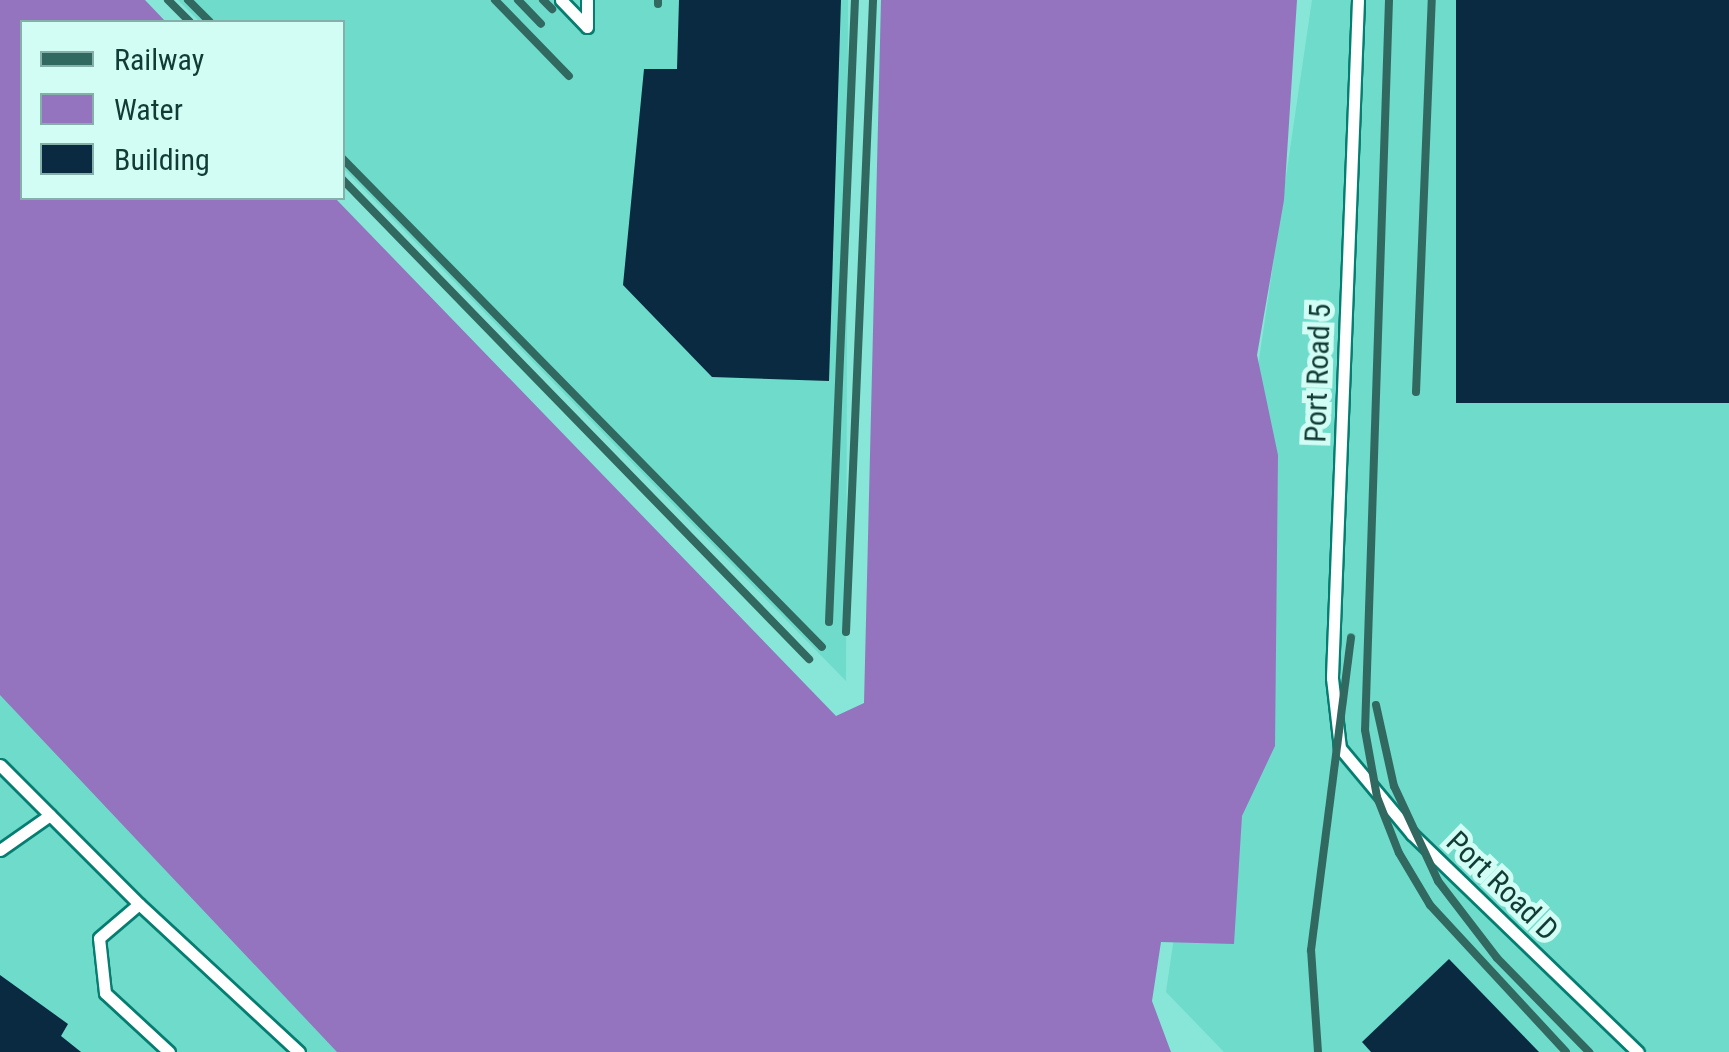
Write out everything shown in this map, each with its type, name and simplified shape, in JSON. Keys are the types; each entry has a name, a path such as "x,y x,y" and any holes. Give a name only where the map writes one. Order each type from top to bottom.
{"lane":[{"path":"561,0 588,27 587,0"},
{"name":"Port Road 5","path":"1340,748 1332,678 1358,0"},
{"name":"Port Road D","path":"1340,748 1412,834 1638,1052"},
{"path":"0,766 139,904 299,1052"},
{"path":"0,850 50,816"},
{"path":"139,904 100,938 105,993 169,1052"}],"shaded area":[{"path":"178,0 848,0 846,681 345,170 345,20 198,20"},
{"path":"1312,0 1729,0 1729,1052 1224,1052 1166,992"},
{"path":"0,690 352,1052 0,1052"}],"water":[{"path":"0,0 145,0 164,20 20,20 20,200 337,200 836,716 864,703 881,0 1297,0 1284,200 1257,355 1278,455 1275,746 1242,816 1234,944 1161,942 1152,1001 1171,1052 337,1052 0,695"}],"building":[{"path":"679,0 841,0 829,381 712,377 623,285 644,69 677,69"},
{"path":"1456,0 1729,0 1729,403 1456,403"},
{"path":"1449,959 1539,1052 1371,1052 1362,1042"},
{"path":"0,975 68,1024 61,1036 81,1052 0,1052"}],"railway":[{"path":"168,0 188,20"},
{"path":"188,0 208,20"},
{"path":"495,0 569,76"},
{"path":"518,0 541,24"},
{"path":"543,0 552,9"},
{"path":"829,622 855,0"},
{"path":"846,632 873,0"},
{"path":"1389,0 1365,730 1377,797 1399,853 1430,905 1566,1052"},
{"path":"1416,392 1432,0"},
{"path":"345,161 822,647"},
{"path":"345,182 809,659"},
{"path":"1318,1052 1311,950 1351,638"},
{"path":"1376,705 1394,786 1438,881 1497,958 1589,1052"}]}
